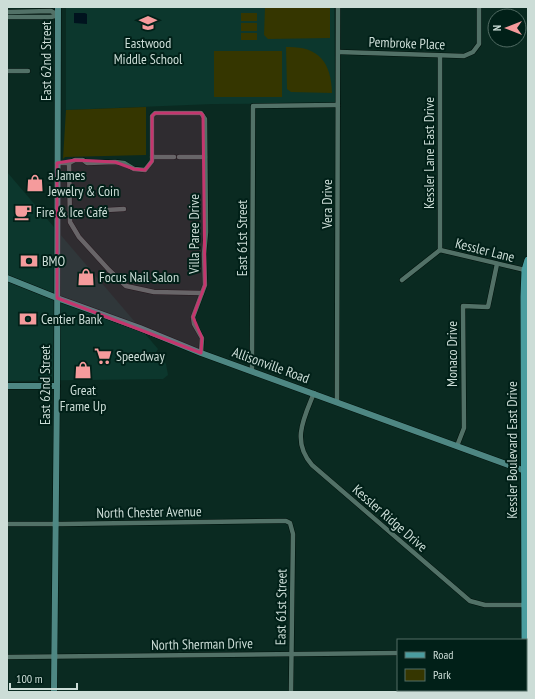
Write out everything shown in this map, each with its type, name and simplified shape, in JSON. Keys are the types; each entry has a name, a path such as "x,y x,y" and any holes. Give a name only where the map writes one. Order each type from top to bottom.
{"main road":[{"name":"Kessler Boulevard East Drive","path":"525,639 525,270 528,260"}],"street":[{"name":"East 62nd Street","path":"54,692 58,386 58,7"},
{"name":"Vera Drive","path":"337,402 338,7"},
{"name":"Pembroke Place","path":"338,52 464,56 473,52 479,42 479,7"},
{"path":"7,12 51,11 58,15"},
{"path":"7,17 51,17 58,15"},
{"name":"Kessler Lane East Drive","path":"440,56 440,250"},
{"path":"7,71 28,71"},
{"name":"East 61st Street","path":"252,371 253,106 338,105"},
{"name":"Villa Paree Drive","path":"152,157 152,116 155,113 201,113 205,118 206,232 204,254 206,285 193,317 194,324 202,338 201,352"},
{"path":"57,163 70,163 75,160 84,160 87,163 115,162 124,163 134,169 145,170 152,161 152,157 205,157"},
{"path":"70,163 70,222 84,244 109,270 126,286 154,292 202,293"},
{"path":"70,212 124,209"},
{"name":"Kessler Lane","path":"402,280 440,250 525,270"},
{"name":"Monaco Drive","path":"457,446 464,428 463,306 488,307 497,264"},
{"name":"Allisonville Road","path":"7,278 201,352 526,472"},
{"path":"7,386 58,386"},
{"name":"Kessler Ridge Drive","path":"314,393 300,435 302,449 312,465 470,601 485,605 525,606"},
{"name":"North Chester Avenue","path":"7,524 286,521 290,524"},
{"name":"East 61st Street","path":"290,524 293,534 291,692"},
{"name":"North Sherman Drive","path":"7,657 397,653"}],"highlighted area":[{"path":"155,113 201,113 203,115 205,285 193,317 202,338 201,353 57,298 57,163 75,160 115,162 134,169 145,170 152,161 152,116"}],"shaded area":[{"path":"66,7 334,7 335,103 213,104 66,110"},
{"path":"74,13 87,14 87,24 74,23"},
{"path":"7,172 158,349 156,352 166,364 168,375 163,379 7,381"}],"green space":[{"path":"265,7 330,7 330,38 268,39 264,35"},
{"path":"241,13 257,13 257,21 241,21"},
{"path":"241,23 257,23 257,31 241,31"},
{"path":"241,33 257,33 257,40 241,40"},
{"path":"286,47 307,49 321,58 329,72 332,93 291,92 287,89"},
{"path":"214,51 282,51 282,97 214,97"},
{"path":"146,107 146,155 65,157 63,159 66,110"}],"place":[{"name":"Eastwood Middle School","path":"148,23"},
{"name":"a James Jewelry & Coin","path":"35,183"},
{"name":"Fire & Ice Café","path":"23,212"},
{"name":"BMO","path":"29,261"},
{"name":"Focus Nail Salon","path":"86,277"},
{"name":"Centier Bank","path":"28,319"},
{"name":"Speedway","path":"103,356"},
{"name":"Great Frame Up","path":"83,370"}]}
